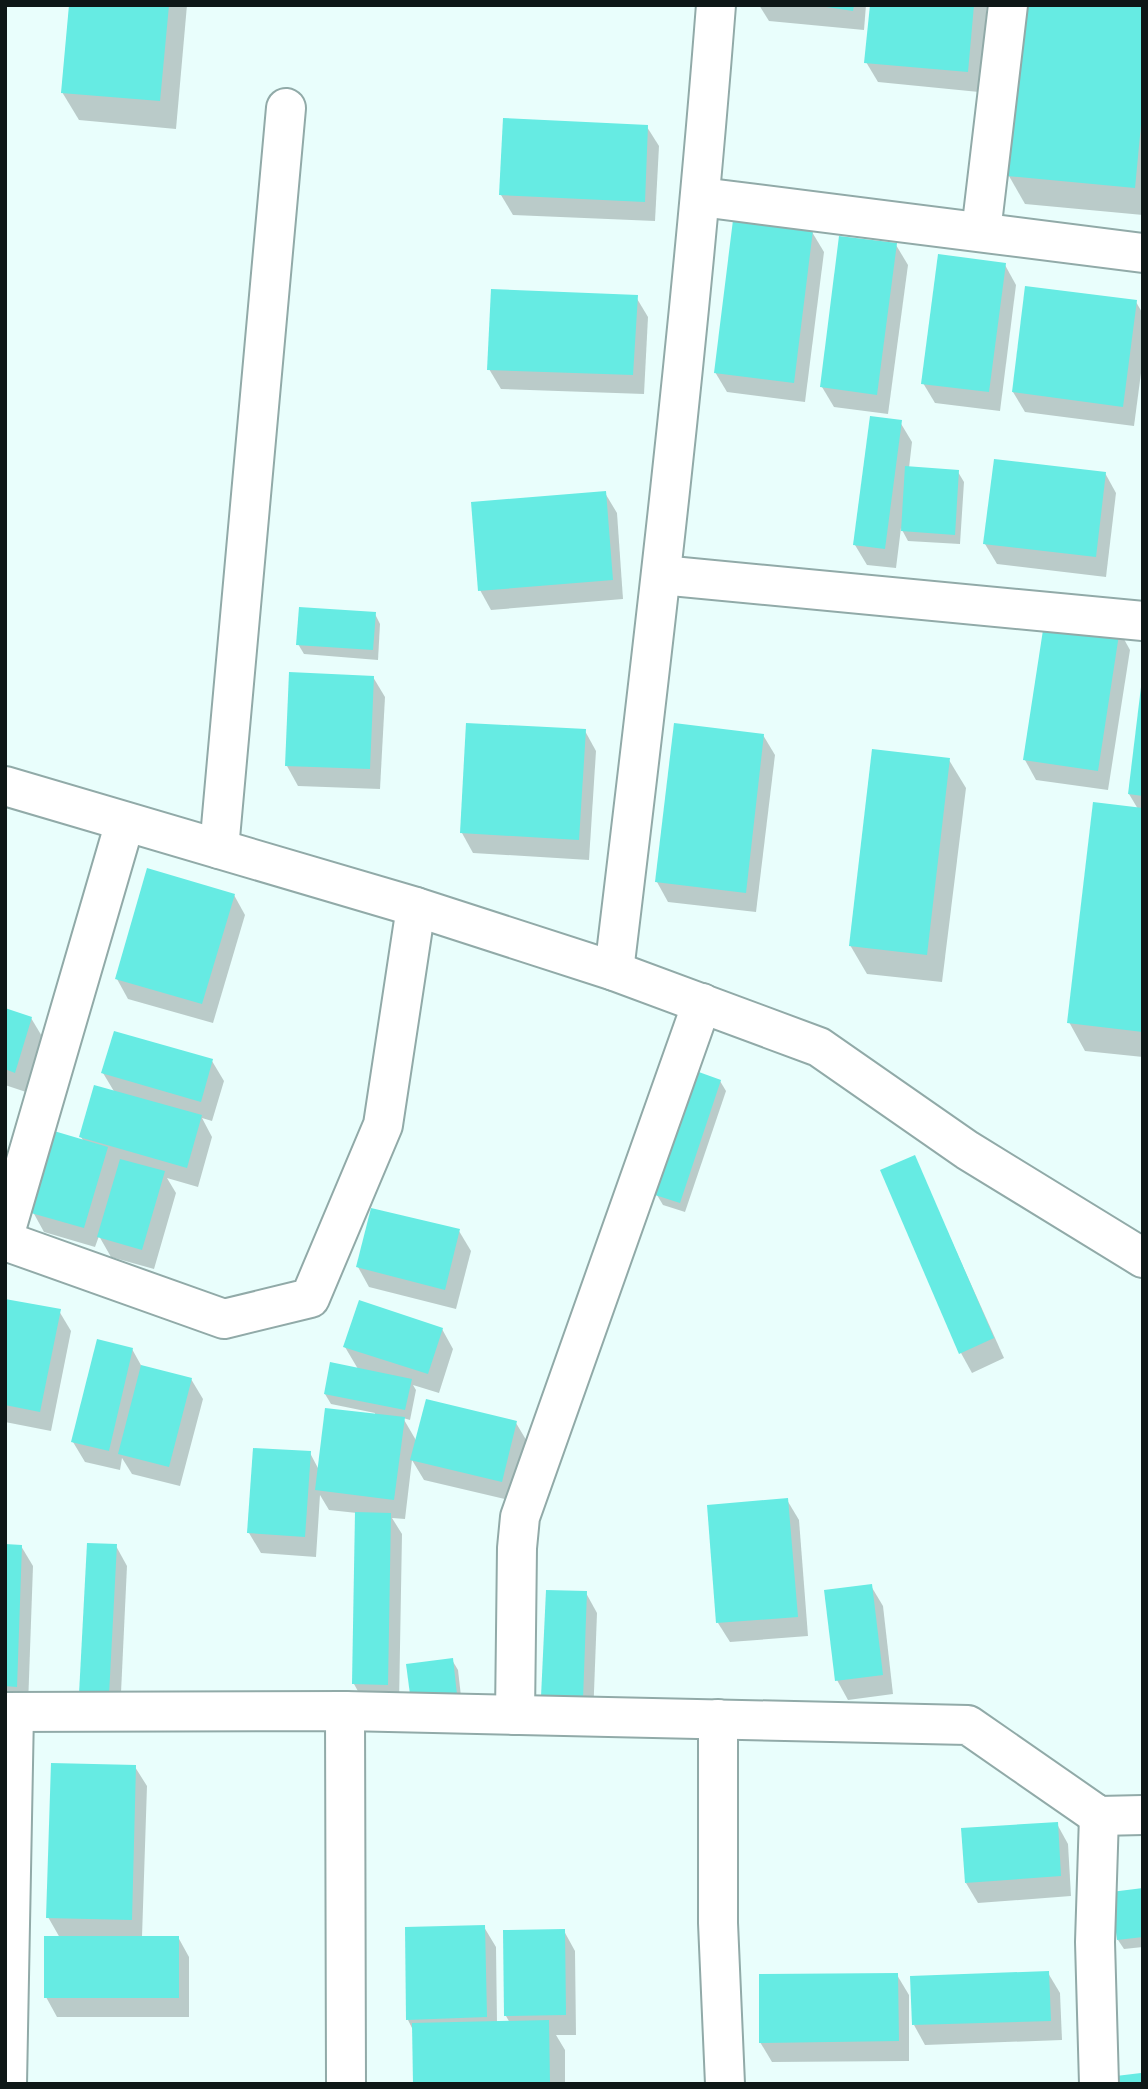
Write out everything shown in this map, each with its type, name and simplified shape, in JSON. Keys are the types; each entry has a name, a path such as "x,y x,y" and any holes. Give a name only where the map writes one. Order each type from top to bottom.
{"street":[{"path":"614,971 661,576 701,197 716,5"},
{"path":"981,232 1008,5"},
{"path":"219,849 286,108"},
{"path":"701,197 1143,253"},
{"path":"661,576 1143,621"},
{"path":"5,786 416,906 614,971 819,1047 967,1150 1143,1258"},
{"path":"5,1233 125,822"},
{"path":"5,1241 224,1319 310,1298 383,1125 416,906"},
{"path":"515,1715 517,1548 520,1517 702,1003"},
{"path":"345,1711 346,2084"},
{"path":"7,2084 10,1712 345,1711 968,1725 1099,1816 1143,1815"},
{"path":"718,1719 718,1923 725,2084"},
{"path":"1099,1816 1095,1942 1099,2084"}],"building":[{"path":"69,5 169,5 160,101 61,93"},
{"path":"813,5 854,5 853,11"},
{"path":"870,5 974,5 968,72 864,63"},
{"path":"1023,5 1143,5 1143,104 1135,188 1007,176"},
{"path":"503,118 648,125 645,202 499,195"},
{"path":"733,220 813,230 794,383 714,373"},
{"path":"839,236 897,243 877,395 820,387"},
{"path":"938,254 1006,263 989,392 921,384"},
{"path":"1025,286 1137,300 1123,407 1012,392"},
{"path":"491,289 638,295 633,375 487,370"},
{"path":"870,416 902,420 885,549 853,545"},
{"path":"994,459 1106,472 1096,557 983,544"},
{"path":"905,466 959,470 955,535 901,531"},
{"path":"606,491 613,580 478,591 471,502"},
{"path":"299,607 376,612 373,650 296,645"},
{"path":"1045,617 1120,628 1098,771 1023,760"},
{"path":"289,672 374,676 370,769 285,766"},
{"path":"1143,687 1143,796 1128,794"},
{"path":"466,723 586,729 579,840 460,833"},
{"path":"674,723 764,734 746,893 655,882"},
{"path":"872,749 950,758 927,955 849,946"},
{"path":"1093,802 1143,808 1143,1032 1067,1023"},
{"path":"147,868 235,894 202,1004 115,979"},
{"path":"5,1008 32,1017 15,1073 5,1069"},
{"path":"114,1031 213,1059 201,1102 101,1073"},
{"path":"696,1071 721,1080 680,1203 655,1195"},
{"path":"94,1085 202,1115 187,1168 79,1137"},
{"path":"54,1131 108,1147 84,1228 31,1213"},
{"path":"915,1155 994,1338 959,1354 880,1170"},
{"path":"120,1159 165,1171 142,1250 97,1237"},
{"path":"371,1208 460,1229 445,1290 356,1267"},
{"path":"5,1299 61,1309 40,1412 5,1405"},
{"path":"359,1300 443,1328 428,1374 343,1347"},
{"path":"97,1339 133,1348 109,1451 71,1442"},
{"path":"330,1362 412,1379 405,1410 324,1394"},
{"path":"141,1365 192,1378 169,1467 118,1454"},
{"path":"426,1399 517,1421 502,1482 410,1460"},
{"path":"325,1408 405,1417 394,1500 315,1490"},
{"path":"253,1448 311,1451 305,1537 247,1533"},
{"path":"788,1498 798,1617 716,1623 707,1505"},
{"path":"355,1512 391,1513 388,1685 352,1684"},
{"path":"87,1543 117,1544 109,1695 79,1694"},
{"path":"5,1544 22,1545 17,1687 5,1686"},
{"path":"872,1584 883,1675 835,1681 824,1590"},
{"path":"546,1590 587,1591 583,1699 541,1697"},
{"path":"453,1658 457,1695 411,1702 406,1664"},
{"path":"51,1763 136,1765 132,1920 46,1918"},
{"path":"1058,1822 1061,1876 965,1883 961,1828"},
{"path":"1143,1888 1143,1937 1117,1940 1111,1892"},
{"path":"485,1925 487,2017 406,2020 405,1927"},
{"path":"565,1929 566,2015 504,2016 503,1930"},
{"path":"44,1936 179,1936 179,1998 44,1998"},
{"path":"1049,1971 1051,2021 912,2025 910,1976"},
{"path":"898,1973 899,2041 759,2043 759,1974"},
{"path":"549,2020 550,2084 413,2084 412,2023"},
{"path":"1141,2073 1142,2084 1117,2084 1116,2076"}]}
